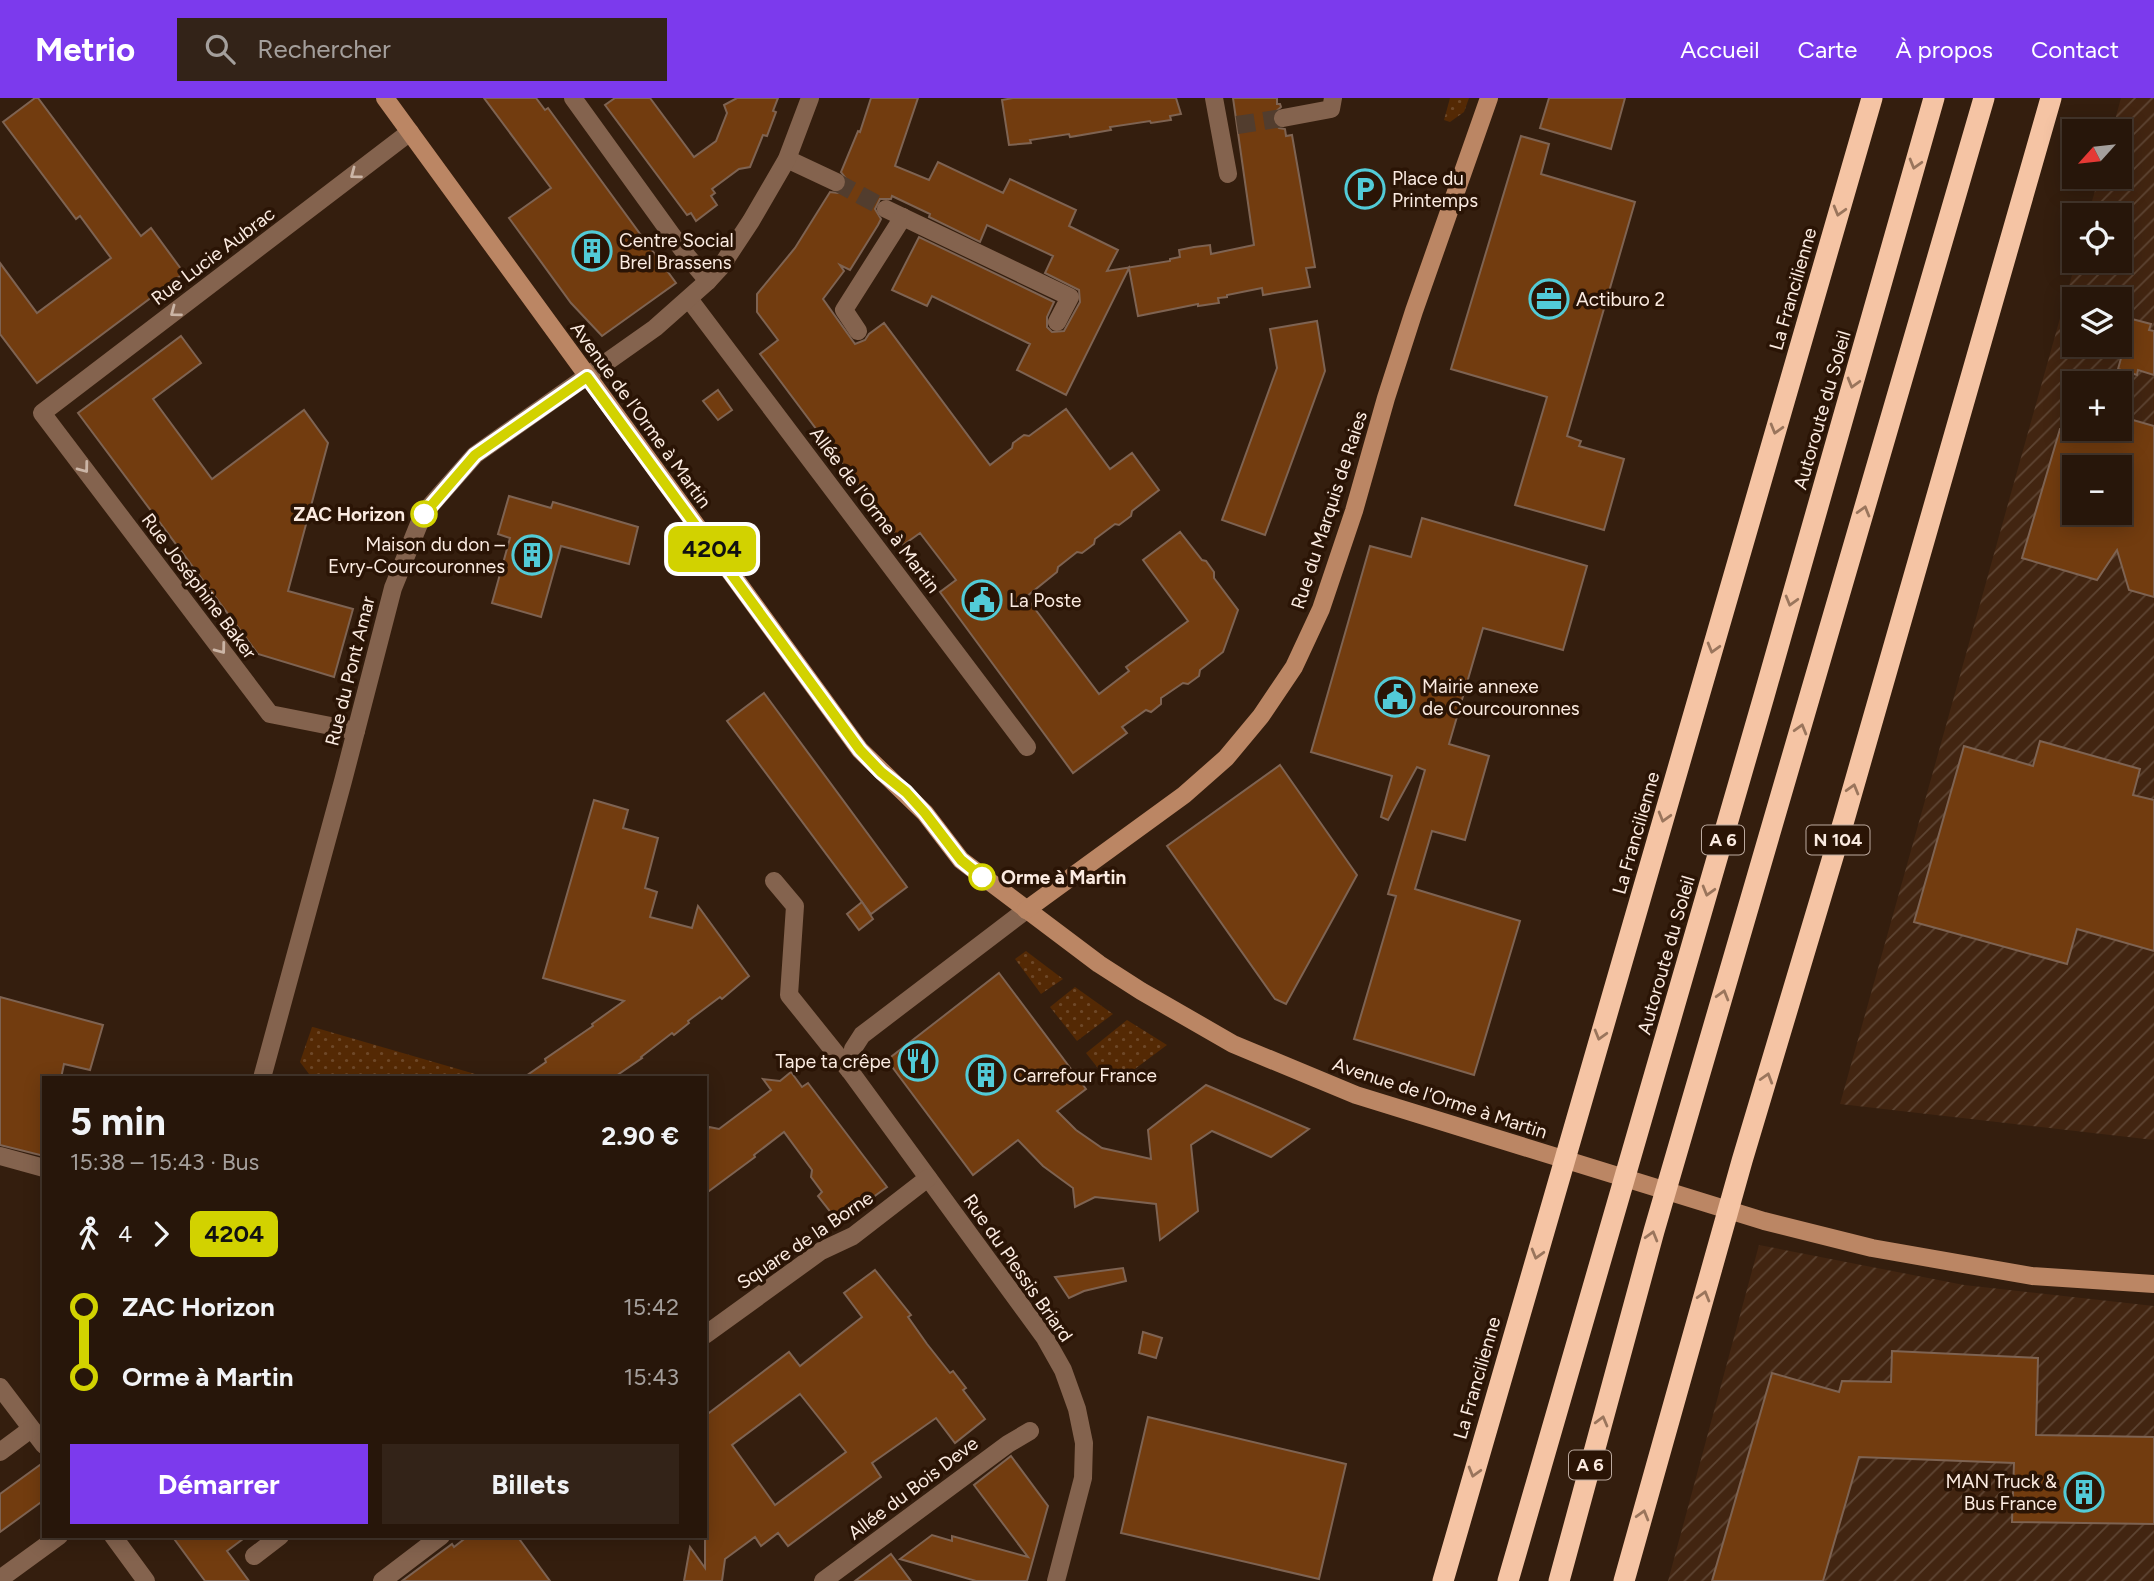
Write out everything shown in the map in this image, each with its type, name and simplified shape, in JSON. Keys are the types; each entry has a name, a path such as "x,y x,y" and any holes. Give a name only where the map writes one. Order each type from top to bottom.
{"highway":[{"name":"La Francilienne","path":"1443,1581 1872,98"},
{"name":"Autoroute du Soleil","path":"1508,1581 1934,98"},
{"name":"A 6","path":"1559,1581 1654,1231 1984,98"},
{"name":"N 104","path":"1624,1581 1742,1161 1844,820 2051,98"}],"main road":[{"name":"Avenue de l'Orme à Martin","path":"385,98 860,750 925,813 961,860 1141,991 1233,1044 1356,1095 1764,1222 1872,1248 2019,1274 2154,1284"},
{"name":"Rue du Marquis de Raies","path":"1026,909 1184,795 1226,758 1261,716 1294,667 1321,609 1338,560 1414,311 1489,98"}],"street":[{"path":"572,98 708,281"},
{"name":"Rue du Pont Amar","path":"263,1076 393,588 424,514 475,455 655,328 708,281 720,268 751,221 787,159 810,98"},
{"path":"1214,98 1228,174"},
{"path":"1283,118 1332,104"},
{"name":"Rue Lucie Aubrac","path":"43,413 410,132"},
{"path":"787,159 836,181"},
{"path":"886,209 1070,297 1057,322"},
{"path":"858,331 844,310 903,216"},
{"name":"Allée de l'Orme à Martin","path":"689,299 1027,747"},
{"name":"Rue Joséphine Baker","path":"43,413 270,714 356,731"},
{"name":"Rue du Plessis Briard","path":"774,881 794,906 789,995 850,1071 1045,1338 1071,1388 1084,1443 1083,1478 1056,1581"},
{"path":"850,1071 853,1049 862,1035 1026,909"},
{"path":"0,1156 42,1167"},
{"name":"Square de la Borne","path":"707,1334 821,1251 853,1236 928,1178"},
{"path":"0,1387 42,1443"},
{"path":"0,1452 31,1429"},
{"name":"Allée du Bois Deve","path":"823,1581 1008,1444 1030,1431"},
{"path":"0,1579 56,1538"},
{"path":"114,1538 146,1581"},
{"path":"254,1556 277,1538"},
{"path":"382,1581 438,1538"}],"shaded area":[{"path":"1450,98 1469,98 1464,112 1450,122 1444,120"},
{"path":"2121,98 2154,98 2154,1140 1840,1104 2062,311 2062,357 2132,357 2132,287 2069,287 2073,273 2132,273 2132,203 2091,203 2096,189 2132,189 2132,119 2115,119"},
{"path":"1026,951 1063,979 1041,994 1015,959"},
{"path":"1075,987 1113,1014 1077,1041 1050,1007"},
{"path":"1127,1020 1167,1045 1112,1086 1086,1053"},
{"path":"312,1027 482,1076 310,1076 300,1062"},
{"path":"1759,1245 1964,1285 2154,1306 2154,1581 1668,1581"}],"building":[{"path":"38,98 141,236 151,228 184,273 37,383 0,334 0,263 37,313 111,258 80,216 76,219 3,122"},
{"name":"Centre Social Brel Brassens","path":"484,98 536,98 545,110 548,108 676,283 602,336 571,303 509,218 551,188"},
{"path":"615,98 650,98 694,157 716,141 727,113 724,105 737,98 778,98 767,136 763,135 750,167 739,169 712,189 715,193 711,196 717,205 696,221 691,213 687,215 605,105"},
{"path":"871,98 918,98 895,166 929,180 938,162 1003,193 1010,179 1076,210 1069,226 1118,250 1107,271 1170,261 1180,257 1179,250 1194,247 1210,245 1211,254 1254,245 1233,98 1277,98 1277,104 1281,107 1273,114 1272,121 1279,128 1285,129 1286,136 1292,135 1315,267 1306,268 1310,287 1263,295 1262,288 1218,298 1219,303 1198,304 1138,316 1129,268 1066,395 1017,370 1030,344 932,296 927,306 892,290 919,237 1054,302 1047,317 1047,327 1052,332 1064,331 1080,302 1079,290 1045,273 1053,256 987,225 980,242 892,196 891,199 880,199 875,209 881,219 878,225 850,270 840,265 844,271 823,299 855,344 865,340 884,323 990,465 1012,448 1013,443 1024,435 1029,436 1066,409 1110,469 1132,453 1159,490 1132,511 1131,516 1119,525 1115,524 1095,539 1094,544 1082,553 1077,552 1058,567 1057,572 1026,597 1099,694 1129,671 1126,667 1188,621 1143,560 1180,532 1202,560 1206,561 1214,572 1214,578 1238,610 1223,652 1200,670 1199,676 1161,698 1161,704 1151,712 1146,710 1122,727 1127,733 1073,773 940,592 956,580 920,533 903,545 760,354 778,340 757,312 757,294 795,248 830,192 838,193 846,187 847,180 841,172 858,131 860,132"},
{"path":"1176,98 1181,114 1170,116 1171,120 1110,127 1111,130 1070,137 1069,134 1009,145 1002,100"},
{"path":"1549,98 1625,98 1611,149 1540,128"},
{"path":"1521,136 1549,144 1541,174 1635,202 1567,436 1581,441 1579,446 1624,459 1604,530 1515,505 1547,397 1451,369"},
{"path":"2132,319 2151,324 2149,330 2154,331 2154,375 2138,370 2137,375 2132,371 2118,369 2121,357 2132,357"},
{"path":"1317,321 1325,371 1265,535 1222,520 1277,368 1270,329"},
{"path":"181,336 201,363 153,399 212,479 304,410 328,443 288,591 353,609 334,677 258,654 78,413"},
{"path":"718,390 732,410 718,420 703,401"},
{"path":"2132,420 2154,426 2154,597 2129,590 2117,550 2097,580 2022,558 2060,429 2062,441 2132,441"},
{"name":"Maison du don – Evry-Courcouronnes","path":"509,496 551,508 553,502 638,527 629,564 561,546 541,617 492,603 510,538 498,534"},
{"name":"Mairie annexe de Courcouronnes","path":"1422,518 1587,566 1563,650 1483,628 1449,744 1489,756 1465,840 1432,831 1415,889 1520,921 1474,1075 1354,1039 1396,896 1388,894 1425,770 1417,767 1388,820 1381,817 1392,776 1311,752 1370,546 1411,557"},
{"path":"764,693 907,887 871,914 727,721"},
{"path":"2040,741 2140,769 2133,795 2154,800 2154,951 2077,929 2067,964 1914,922 1964,746 2033,766"},
{"path":"1280,765 1357,875 1286,1004 1275,999 1167,846"},
{"path":"594,800 628,810 623,828 658,838 645,888 657,892 650,917 692,928 698,906 749,976 722,999 720,997 674,1035 672,1033 616,1076 526,1076 624,1001 543,978"},
{"path":"862,902 873,919 859,930 847,914"},
{"path":"999,973 1086,1089 1057,1111 1076,1130 1102,1148 1151,1159 1148,1130 1206,1085 1309,1129 1271,1157 1212,1131 1191,1145 1198,1211 1160,1240 1156,1204 1095,1197 1075,1207 1073,1188 1043,1166 1018,1140 973,1175 887,1060"},
{"path":"0,997 103,1025 90,1070 64,1064 61,1076 42,1076 42,1156 0,1145"},
{"path":"791,1072 802,1087 808,1083 887,1187 872,1198 869,1195 836,1219 818,1196 822,1192 811,1177 812,1170 784,1132 707,1193 709,1127 719,1129 771,1090 763,1079 780,1081"},
{"path":"1123,1268 1126,1281 1084,1291 1069,1298 1055,1277"},
{"path":"875,1270 911,1315 908,1317 927,1344 966,1388 963,1390 985,1419 955,1443 936,1418 872,1463 881,1477 788,1546 778,1533 761,1546 755,1537 725,1559 722,1581 684,1581 690,1547 705,1568 707,1414 789,1352 800,1366 862,1317 844,1293","holes":["800,1394 846,1452 775,1505 732,1445"]},
{"path":"1143,1332 1162,1338 1156,1358 1139,1353"},
{"name":"MAN Truck & Bus France","path":"1892,1351 2038,1358 2036,1435 2154,1437 2154,1524 2012,1522 2014,1463 1859,1457 1823,1581 1712,1581 1772,1373 1839,1392 1842,1381 1891,1382"},
{"path":"1148,1417 1346,1464 1319,1579 1121,1533"},
{"path":"1011,1456 1048,1506 1027,1581 976,1581 900,1559 932,1535 952,1541 952,1536 1028,1557 974,1485"},
{"path":"42,1463 42,1501 0,1532 0,1494"},
{"path":"173,1538 244,1538 227,1551 249,1581 205,1581"},
{"path":"465,1538 518,1538 550,1581 402,1581 452,1544 454,1547"},
{"path":"891,1554 911,1581 855,1581"}],"tunnel":[{"path":"1237,125 1283,118"},
{"path":"836,182 886,209"}],"bus line":[{"name":"4204","path":"424,514 475,455 587,377 860,750 906,792 961,860 982,877"}],"place":[{"name":"Place du Printemps","path":"1365,189"},
{"name":"Centre Social Brel Brassens","path":"592,251"},
{"name":"Actiburo 2","path":"1549,299"},
{"name":"ZAC Horizon","path":"424,514"},
{"name":"Maison du don – Evry-Courcouronnes","path":"532,555"},
{"name":"La Poste","path":"982,600"},
{"name":"Mairie annexe de Courcouronnes","path":"1395,697"},
{"name":"Orme à Martin","path":"982,877"},
{"name":"Tape ta crêpe","path":"918,1061"},
{"name":"Carrefour France","path":"986,1075"},
{"name":"MAN Truck & Bus France","path":"2084,1492"}]}
